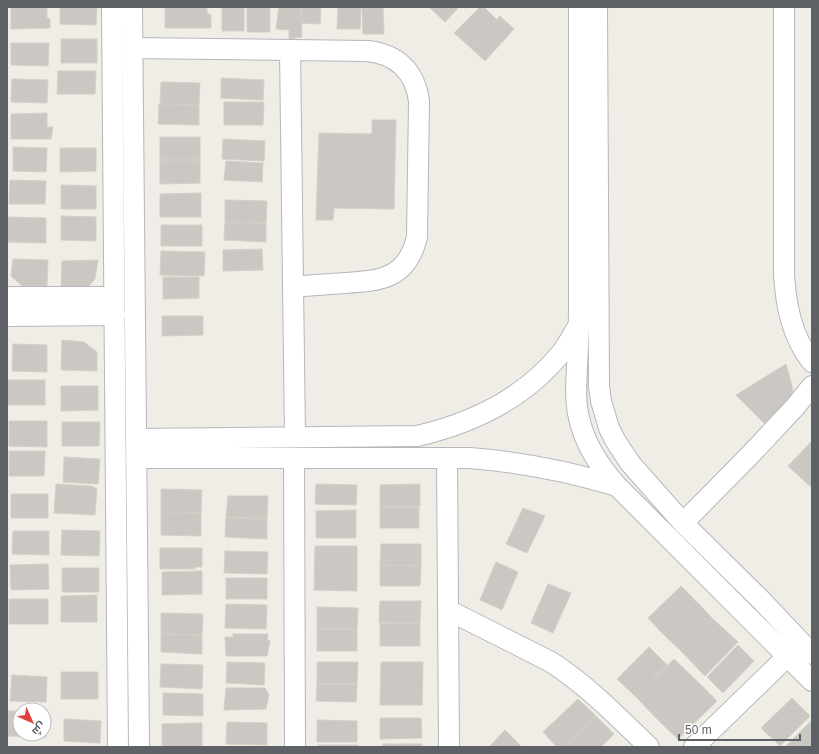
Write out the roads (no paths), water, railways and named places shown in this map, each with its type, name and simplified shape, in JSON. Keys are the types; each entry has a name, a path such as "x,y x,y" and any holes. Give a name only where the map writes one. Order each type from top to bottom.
{"street":[{"path":"112,7 118,747"},
{"path":"132,7 139,747"},
{"path":"597,7 589,323 576,386 578,417 589,447 603,470 617,486 812,681"},
{"path":"784,7 784,275 790,318 798,339 812,362"},
{"path":"575,11 589,323 601,401 609,428 618,446 630,463 683,523 807,648 788,657 694,747"},
{"path":"132,48 367,51 385,54 393,58 407,70 415,85 419,101 417,237 410,257 396,272 379,280 293,287"},
{"path":"290,50 295,437"},
{"path":"7,297 115,306"},
{"path":"7,316 115,306"},
{"path":"136,448 295,437 417,436 460,424 500,405 534,380 589,323"},
{"path":"683,523 751,454 795,407 812,386"},
{"path":"136,448 294,458 470,458 542,466 573,473 617,486"},
{"path":"294,458 295,747"},
{"path":"447,458 449,747"},
{"path":"448,610 551,662 563,670 606,704 649,747"}]}
